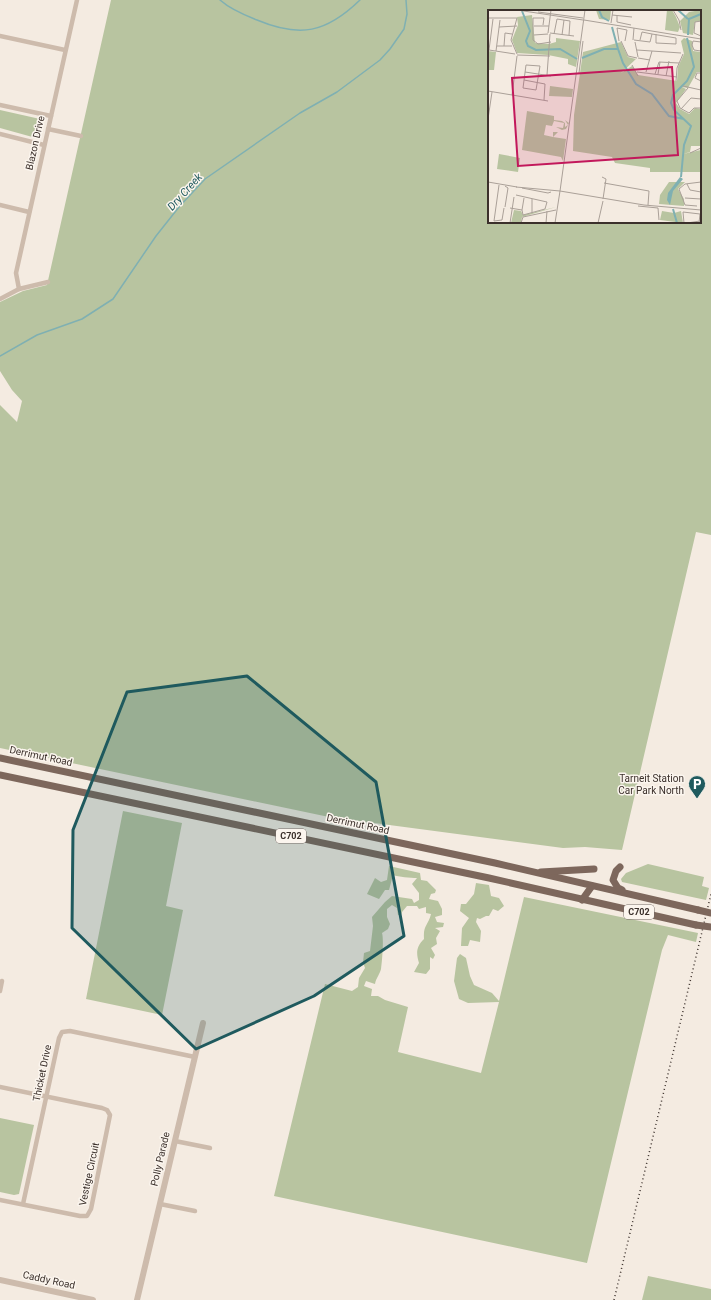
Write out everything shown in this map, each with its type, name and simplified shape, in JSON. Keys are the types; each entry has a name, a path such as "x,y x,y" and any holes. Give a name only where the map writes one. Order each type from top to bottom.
{"main road":[{"name":"Derrimut Road","path":"0,758 535,872 711,913"},
{"name":"C702","path":"0,775 466,873 582,900 711,927"},
{"path":"620,867 616,871 614,883 618,888 628,893"},
{"path":"535,872 594,869"},
{"path":"582,900 583,884"},
{"path":"582,900 592,886"}],"street":[{"name":"Blazon Drive","path":"19,289 16,273 77,0"},
{"path":"0,36 65,50"},
{"path":"0,105 50,116"},
{"path":"48,129 81,136"},
{"path":"0,134 44,145"},
{"path":"0,205 29,212"},
{"path":"0,299 19,289 48,282"},
{"path":"0,991 2,981"},
{"name":"Polly Parade","path":"137,1300 203,1023"},
{"name":"Thicket Drive","path":"23,1204 58,1038 62,1032 66,1031 195,1057"},
{"path":"0,1087 46,1096"},
{"name":"Vestige Circuit","path":"0,1200 80,1216 87,1216 91,1209 110,1115 102,1108 46,1096"},
{"path":"175,1140 210,1148"},
{"path":"160,1204 195,1211"},
{"name":"Caddy Road","path":"0,1280 93,1300"}],"highlighted area":[{"path":"247,676 376,782 404,936 314,996 196,1049 72,928 73,830 127,692"}],"green space":[{"path":"111,0 711,0 711,535 696,532 622,850 585,847 563,848 329,817 0,748 0,405 17,422 22,401 12,390 0,371 0,302 23,291 47,285"},
{"path":"0,110 40,119 42,122 39,136 36,138 0,128"},
{"path":"123,811 182,823 166,906 183,910 162,1015 86,999"},
{"path":"648,864 704,877 702,886 709,888 706,900 622,882 621,879 626,873"},
{"path":"389,866 420,873 421,880 427,881 436,890 435,893 431,894 429,899 438,901 442,909 442,915 435,917 437,922 444,923 443,927 435,928 440,931 436,938 437,944 431,948 435,955 433,959 430,957 430,969 426,974 414,972 419,963 417,956 418,947 424,939 425,928 431,914 426,913 426,907 419,909 417,906 407,906 401,915 398,915 397,908 392,905 387,909 387,917 390,924 388,929 382,933 383,951 380,971 375,984 366,981 364,986 372,989 371,996 378,996 385,1000 408,1007 398,1052 481,1073 499,1002 468,1003 459,999 454,981 457,958 460,954 466,958 470,976 474,985 492,993 499,1001 524,897 698,933 696,942 668,935 662,950 587,1263 274,1196 325,984 352,991 358,987 359,978 365,968 363,962 364,953 370,951 373,926 372,917 392,896 412,899 414,903 419,900 419,893 412,884 417,878 393,875 389,890 385,890 379,899 367,894 375,878 381,882 387,880"},
{"path":"476,883 489,885 491,896 499,898 504,906 498,911 493,909 489,916 480,919 477,918 476,922 481,931 480,942 470,940 468,946 461,946 462,928 469,918 460,911 461,904 466,904 474,894"},
{"path":"0,1118 34,1125 19,1194 14,1195 0,1192"},
{"path":"648,1276 711,1289 711,1300 642,1300"}],"waterway":[{"path":"220,0 242,14 272,26 300,30 324,26 336,20 360,0"},
{"name":"Dry Creek","path":"0,356 37,335 82,319 113,299 156,236 179,207 205,179 300,113 337,92 380,60 404,29 407,14 406,0"}],"railway":[{"path":"614,1300 711,894"}],"place":[{"name":"Tarneit Station Car Park North","path":"697,799"}]}
